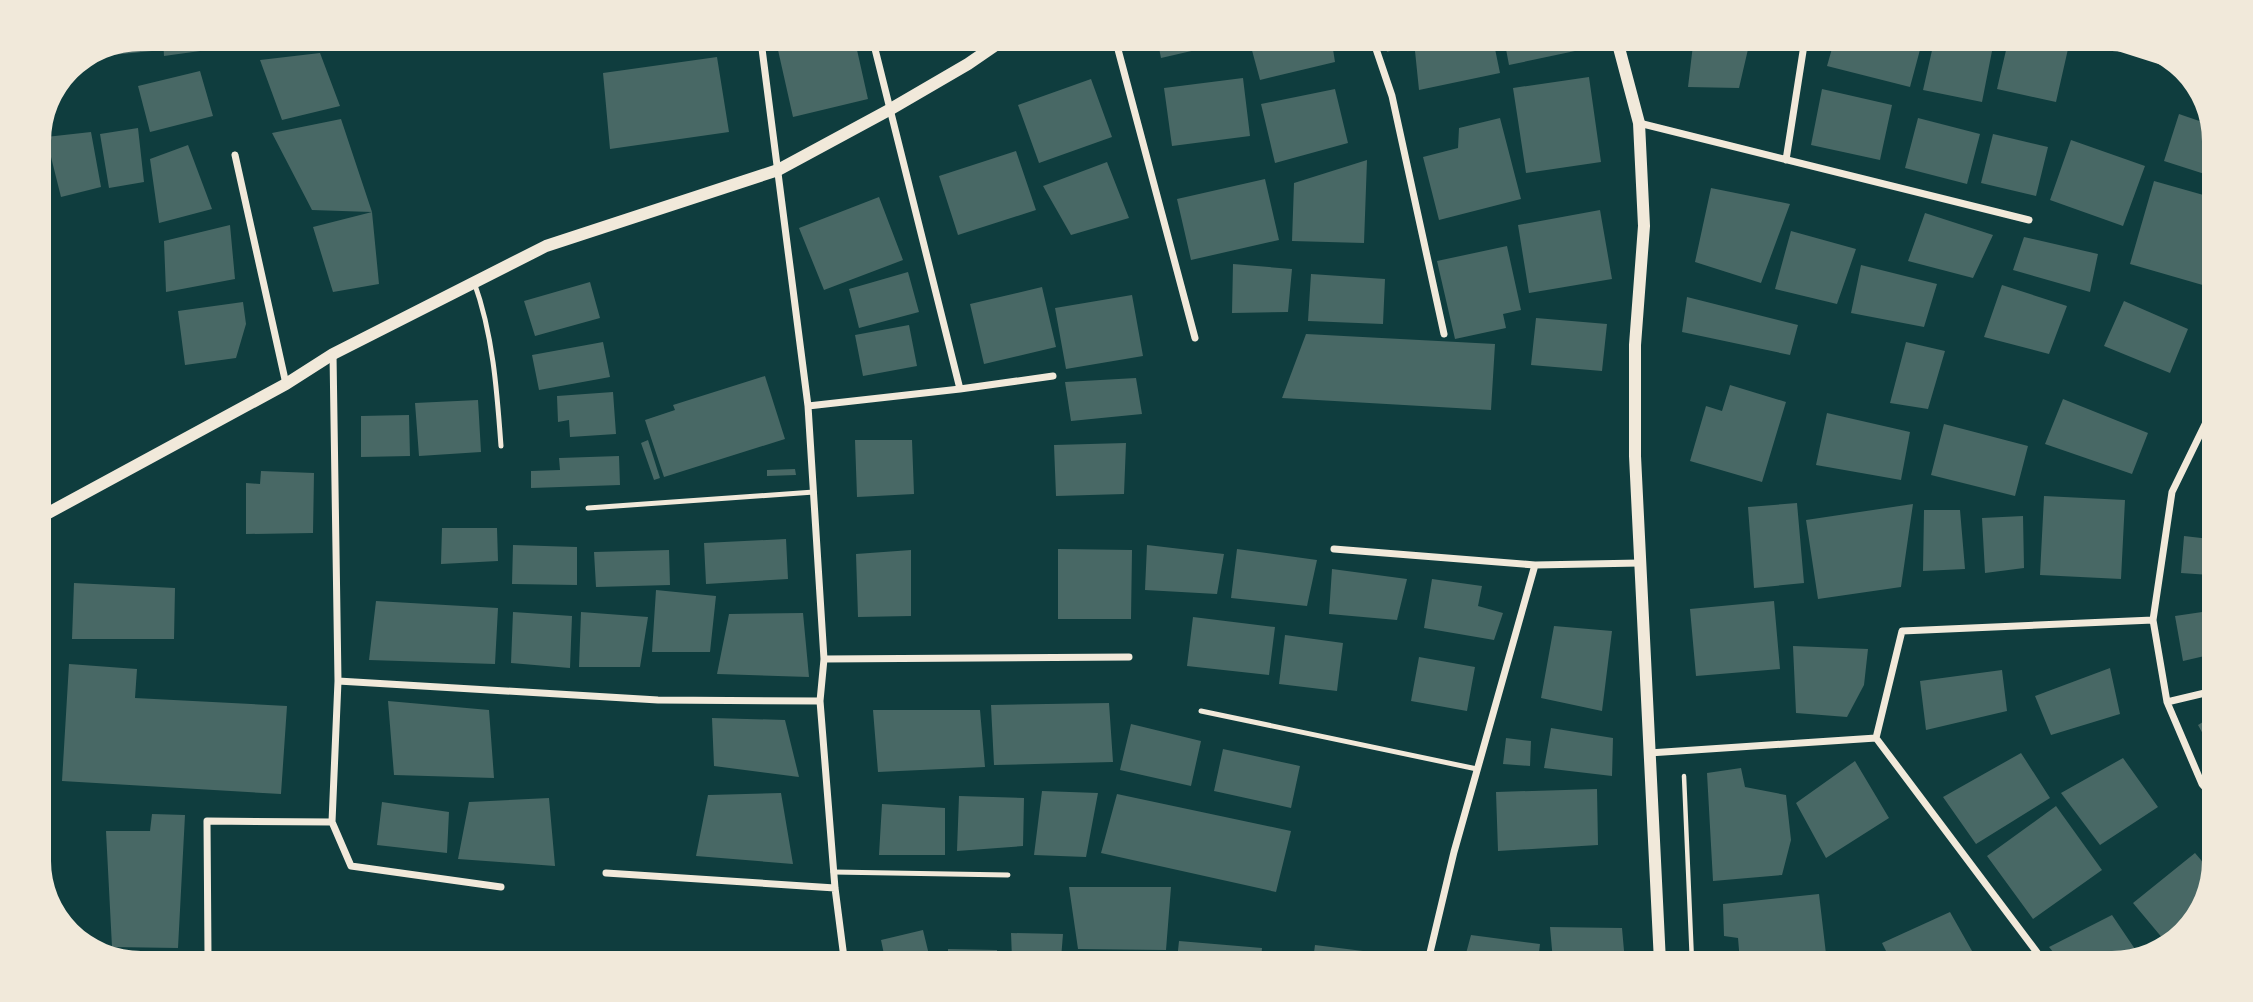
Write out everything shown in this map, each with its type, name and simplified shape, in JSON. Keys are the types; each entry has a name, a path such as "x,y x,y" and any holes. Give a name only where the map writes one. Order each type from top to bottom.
{"street":[{"path":"762,51 808,405 824,659 821,701 835,888 843,951"},
{"path":"875,51 961,389"},
{"path":"51,511 286,384 333,354 546,246 778,170 889,110 987,51"},
{"path":"1118,51 1195,338"},
{"path":"1377,51 1392,96 1444,334"},
{"path":"1620,51 1639,123 1644,226 1635,345 1635,456 1659,951"},
{"path":"1786,160 1803,51"},
{"path":"1639,123 2029,220"},
{"path":"235,155 286,384"},
{"path":"333,354 338,681 332,822 351,866 501,887"},
{"path":"808,405 1053,376"},
{"path":"2202,429 2172,492 2153,620 2167,702 2202,784"},
{"path":"1334,549 1535,565 1640,563"},
{"path":"1430,951 1454,852 1535,565"},
{"path":"1875,738 1902,631 2153,620"},
{"path":"824,659 1129,657"},
{"path":"338,681 658,700 821,701"},
{"path":"2167,702 2202,694"},
{"path":"1649,753 1875,738"},
{"path":"1875,738 2036,951"},
{"path":"208,951 207,821 332,822"},
{"path":"606,873 835,888"}],"lane":[{"path":"474,282 482,305 494,373 501,446"},
{"path":"588,508 814,492"},
{"path":"1200,711 1477,769"},
{"path":"834,872 1008,875"}],"path":[{"path":"1684,768 1692,951"}],"building":[{"path":"164,51 200,51 164,56"},
{"path":"778,51 857,51 868,99 793,117"},
{"path":"1160,51 1192,51 1161,58"},
{"path":"1252,51 1333,51 1335,62 1260,80"},
{"path":"1415,51 1495,51 1500,73 1419,90"},
{"path":"1506,51 1575,51 1509,65"},
{"path":"1692,51 1748,51 1739,88 1688,87"},
{"path":"1831,51 1920,51 1910,87 1827,66"},
{"path":"1932,51 1992,51 1982,102 1923,90"},
{"path":"2006,51 2068,51 2056,102 1997,89"},
{"path":"320,53 340,106 282,120 260,60"},
{"path":"717,57 729,132 610,149 603,73"},
{"path":"200,71 213,116 150,132 138,86"},
{"path":"1589,77 1601,162 1526,173 1513,88"},
{"path":"1243,78 1250,136 1172,146 1164,88"},
{"path":"1091,79 1112,137 1039,163 1018,105"},
{"path":"1335,89 1348,143 1275,163 1261,104"},
{"path":"1822,89 1892,105 1880,160 1811,145"},
{"path":"2179,114 2200,121 2202,173 2164,161"},
{"path":"1500,118 1521,199 1439,220 1423,157 1458,148 1459,128"},
{"path":"1918,118 1980,134 1967,184 1905,168"},
{"path":"341,119 372,212 312,210 272,133"},
{"path":"138,128 144,182 109,188 100,134"},
{"path":"91,132 101,187 61,197 51,157 51,136"},
{"path":"1993,134 2048,147 2036,196 1981,183"},
{"path":"2071,140 2145,166 2123,226 2050,200"},
{"path":"188,145 212,209 159,223 150,159"},
{"path":"1016,151 1036,210 958,235 939,176"},
{"path":"1367,160 1364,243 1292,241 1294,183"},
{"path":"1107,162 1129,218 1071,235 1043,186"},
{"path":"1265,179 1279,240 1191,260 1177,199"},
{"path":"2154,181 2202,195 2202,285 2130,264"},
{"path":"1711,188 1790,204 1761,283 1695,262"},
{"path":"879,197 903,260 824,290 799,228"},
{"path":"1600,210 1612,279 1529,293 1518,225"},
{"path":"372,212 379,284 333,292 313,227"},
{"path":"1925,213 1993,235 1973,278 1908,261"},
{"path":"230,225 235,279 166,292 164,241"},
{"path":"1791,231 1856,249 1837,304 1775,289"},
{"path":"2024,237 2098,254 2090,292 2013,270"},
{"path":"1507,246 1521,310 1503,314 1506,328 1455,339 1437,261"},
{"path":"1233,264 1292,269 1288,312 1232,313"},
{"path":"1861,265 1937,284 1924,327 1851,313"},
{"path":"908,272 919,312 859,328 849,289"},
{"path":"1311,274 1385,279 1383,324 1308,321"},
{"path":"590,282 600,318 535,336 524,301"},
{"path":"2002,285 2067,306 2049,354 1984,337"},
{"path":"1042,287 1056,347 984,364 970,304"},
{"path":"1132,295 1143,356 1066,369 1055,308"},
{"path":"1687,297 1798,325 1790,355 1682,332"},
{"path":"2124,301 2188,329 2170,373 2104,346"},
{"path":"243,302 246,324 236,358 185,365 178,311"},
{"path":"1536,318 1607,324 1602,371 1531,365"},
{"path":"909,325 917,366 863,376 855,335"},
{"path":"1306,334 1495,344 1491,410 1282,398"},
{"path":"603,342 610,377 539,390 532,355"},
{"path":"1906,342 1945,351 1928,409 1890,403"},
{"path":"765,376 785,439 664,477 645,420 675,410 673,405"},
{"path":"1136,378 1142,414 1071,421 1065,382"},
{"path":"1730,385 1786,402 1762,482 1690,461 1706,406 1722,411"},
{"path":"613,392 616,434 570,437 569,420 558,422 557,396"},
{"path":"2063,399 2148,433 2132,474 2045,444"},
{"path":"478,400 481,452 419,456 415,403"},
{"path":"1827,413 1910,432 1901,480 1816,465"},
{"path":"409,415 410,456 361,457 361,416"},
{"path":"1944,424 2028,446 2015,496 1931,475"},
{"path":"648,440 660,478 654,480 641,443"},
{"path":"855,440 912,440 914,494 857,497"},
{"path":"1126,443 1124,494 1056,496 1054,445"},
{"path":"619,456 620,485 531,488 531,471 560,470 559,458"},
{"path":"795,469 796,475 767,476 767,470"},
{"path":"261,471 314,473 313,533 246,534 246,483 260,484"},
{"path":"2044,496 2125,500 2121,579 2040,575"},
{"path":"1797,503 1804,583 1754,588 1748,507"},
{"path":"1913,504 1901,587 1818,599 1806,520"},
{"path":"1924,510 1960,510 1965,569 1923,571"},
{"path":"2023,516 2024,568 1985,573 1982,518"},
{"path":"442,528 497,528 498,561 441,564"},
{"path":"2184,536 2202,538 2202,574 2181,573"},
{"path":"786,539 788,579 706,584 704,543"},
{"path":"513,545 577,547 577,585 512,584"},
{"path":"1147,545 1224,554 1217,594 1145,590"},
{"path":"1058,549 1132,550 1131,619 1058,619"},
{"path":"1237,549 1317,560 1307,606 1231,598"},
{"path":"669,550 670,585 596,587 594,552"},
{"path":"911,550 911,616 858,617 856,554"},
{"path":"1332,569 1407,579 1397,620 1329,614"},
{"path":"1432,579 1482,586 1478,606 1503,613 1494,640 1424,628"},
{"path":"74,583 175,588 174,639 72,639"},
{"path":"656,590 716,596 710,652 652,652"},
{"path":"376,601 498,608 495,664 369,660"},
{"path":"1774,601 1780,669 1696,676 1690,609"},
{"path":"513,612 572,616 570,668 511,663"},
{"path":"581,612 648,617 640,667 579,667"},
{"path":"2202,612 2202,657 2183,661 2175,616"},
{"path":"803,613 809,677 717,674 729,614"},
{"path":"1193,617 1275,627 1269,675 1187,666"},
{"path":"1554,626 1612,631 1602,711 1541,698"},
{"path":"1285,635 1343,643 1337,691 1279,684"},
{"path":"1793,646 1868,649 1864,685 1847,717 1796,713"},
{"path":"1419,657 1475,667 1467,711 1411,701"},
{"path":"69,664 137,669 135,698 287,706 281,794 62,781"},
{"path":"2110,668 2120,714 2051,735 2035,696"},
{"path":"2002,670 2007,711 1926,730 1920,681"},
{"path":"388,701 489,710 494,778 394,775"},
{"path":"1109,703 1113,762 994,765 991,705"},
{"path":"873,710 980,710 985,767 878,772"},
{"path":"712,718 785,720 799,777 714,766"},
{"path":"1131,724 1201,741 1191,786 1120,770"},
{"path":"1551,728 1613,738 1612,776 1544,768"},
{"path":"1506,738 1531,741 1530,766 1503,764"},
{"path":"1223,749 1300,766 1291,808 1214,791"},
{"path":"2021,753 2050,798 1976,844 1943,797"},
{"path":"2123,758 2158,807 2100,845 2061,793"},
{"path":"1855,761 1889,818 1826,858 1796,803"},
{"path":"1741,768 1745,787 1786,795 1791,840 1782,875 1713,881 1707,773"},
{"path":"1597,789 1598,845 1498,851 1496,792"},
{"path":"1042,791 1098,793 1086,857 1034,855"},
{"path":"781,793 793,864 696,856 708,795"},
{"path":"1117,794 1291,831 1276,892 1101,853"},
{"path":"959,796 1024,798 1023,846 957,851"},
{"path":"549,798 555,866 458,859 469,802"},
{"path":"382,802 449,812 447,853 377,845"},
{"path":"882,804 945,808 945,855 879,855"},
{"path":"2056,806 2102,870 2033,919 1987,856"},
{"path":"152,814 185,815 178,948 115,947 112,946 106,831 150,831"},
{"path":"2195,853 2202,861 2201,879 2190,906 2180,921 2162,936 2133,903"},
{"path":"1069,887 1171,887 1166,950 1078,949"},
{"path":"1819,894 1826,951 1739,951 1738,938 1724,936 1723,904"},
{"path":"1950,912 1972,951 1886,951 1882,943"},
{"path":"2112,915 2134,948 2112,951 2052,951 2049,947"},
{"path":"1550,927 1622,928 1624,951 1552,951"},
{"path":"923,930 928,951 883,951 881,940"},
{"path":"1011,933 1063,934 1062,951 1012,951"},
{"path":"1471,935 1540,944 1539,951 1467,951"},
{"path":"1179,941 1262,948 1262,951 1178,951"},
{"path":"1315,945 1363,951 1314,951"},
{"path":"948,949 997,950 997,951"}]}
